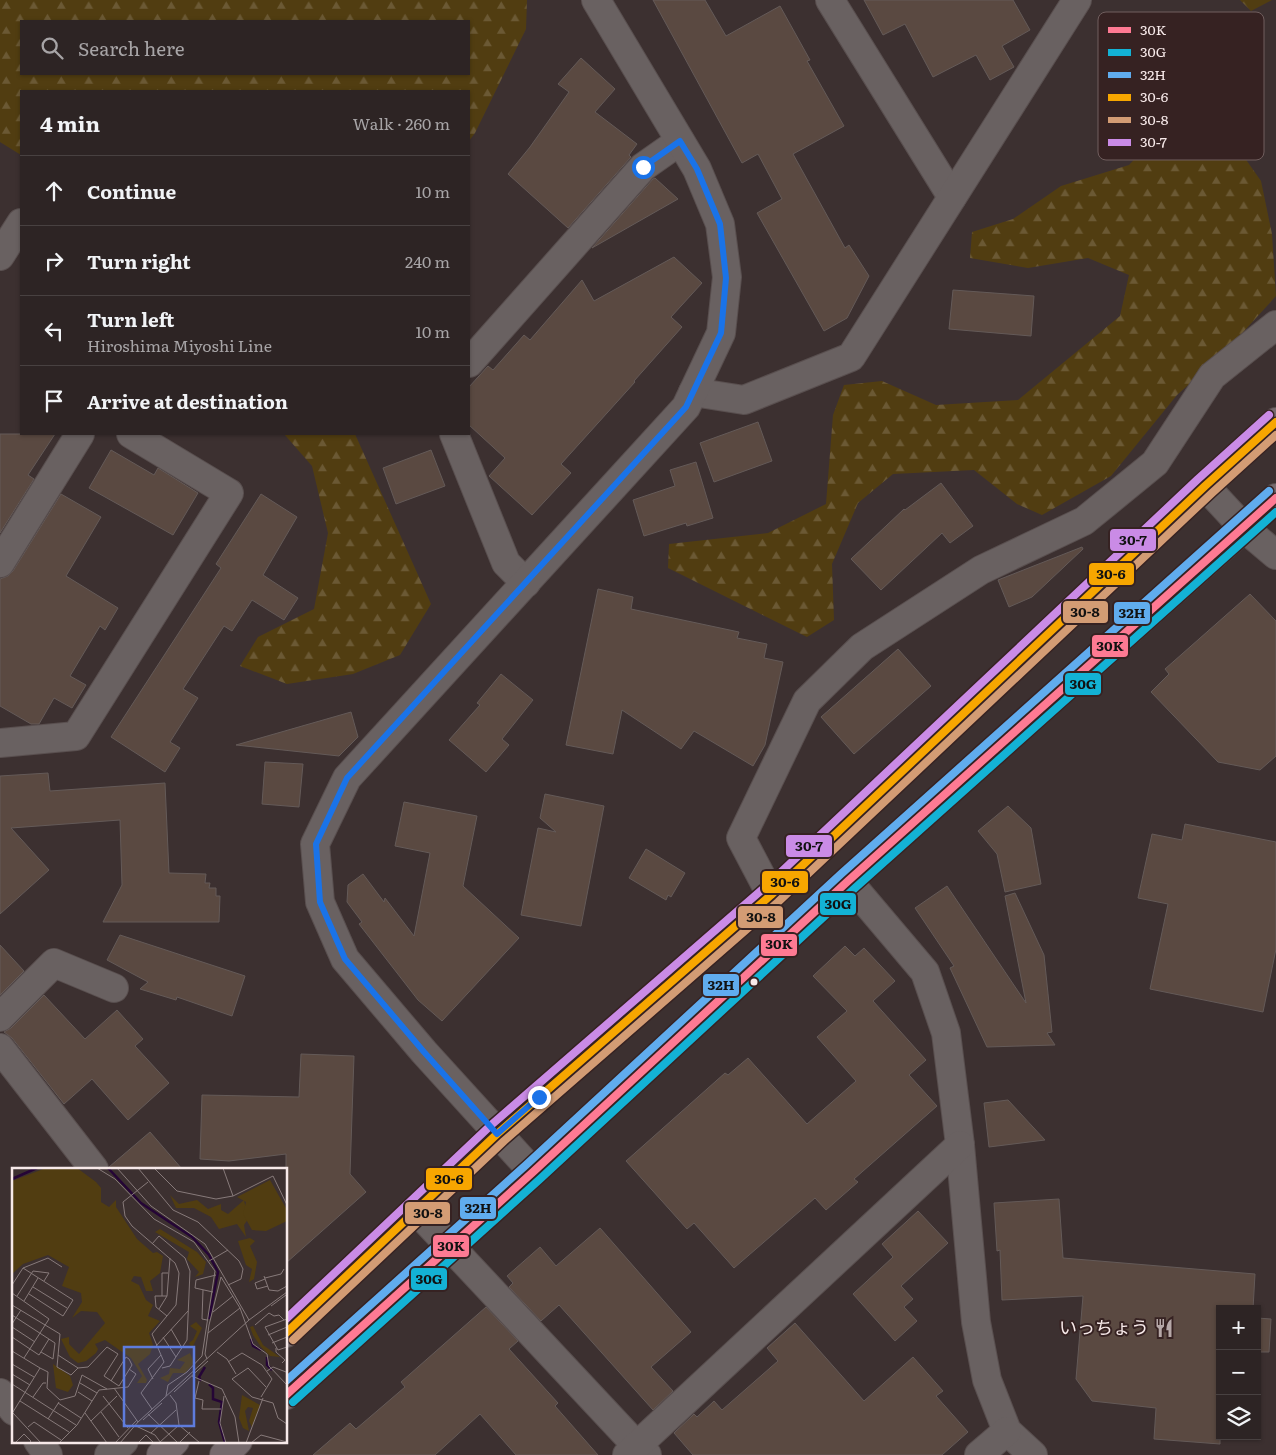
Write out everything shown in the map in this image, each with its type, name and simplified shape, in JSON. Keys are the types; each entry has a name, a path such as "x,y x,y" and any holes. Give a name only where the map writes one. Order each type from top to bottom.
{"main road":[{"path":"288,1331 497,1134 771,894 1205,486 1276,422"},
{"path":"288,1393 533,1172 848,881 1276,498"},
{"path":"161,1455 174,1442"},
{"path":"224,1455 237,1442"}],"street":[{"path":"533,1172 424,1052 345,959 320,902 316,844 347,778 686,407 721,333 726,278 720,224 697,169 596,0"},
{"path":"830,0 952,197"},
{"path":"693,392 744,400 852,357 952,197 1068,5"},
{"path":"470,362 643,167 680,141"},
{"path":"0,256 20,225"},
{"path":"771,894 741,838 807,701 862,647 981,570 1084,521 1155,463 1212,376 1276,325"},
{"path":"0,563 79,435"},
{"path":"0,743 76,736 229,493 133,435"},
{"path":"454,435 506,563 526,583"},
{"path":"1205,486 1244,528 1276,555"},
{"path":"848,881 925,972 946,1033 960,1146 976,1322 987,1380 1008,1430 1033,1455"},
{"path":"0,1017 54,963 114,988"},
{"path":"0,1048 93,1168"},
{"path":"416,1210 637,1452 960,1146"},
{"path":"0,1393 12,1408"},
{"path":"980,1455 1008,1430"},
{"path":"39,1442 48,1455"},
{"path":"109,1455 123,1442"}],"green space":[{"path":"0,0 527,0 526,29 470,140 470,90 20,90 20,154 0,142"},
{"path":"1240,0 1272,0 1251,11"},
{"path":"1134,160 1246,160 1261,181 1272,234 1276,296 1223,354 1177,395 1111,476 1042,515 1017,504 974,470 893,474 858,503 832,564 834,620 807,637 668,568 669,544 768,533 826,504 833,415 844,385 882,381 936,405 1018,400 1120,316 1129,275 1088,258 1028,268 970,258 972,232 1013,219 1061,186 1129,165"},
{"path":"285,435 355,435 431,604 400,655 353,674 287,684 240,666 258,637 314,609 328,533 312,466"}],"building":[{"path":"653,0 705,0 726,36 780,6 810,60 807,61 844,126 793,154 845,248 849,245 869,276 847,318 824,331 757,213 782,199 758,154 742,163"},
{"path":"864,0 1013,0 1030,30 1002,46 1014,67 990,80 976,55 933,77 905,24 883,35"},
{"path":"581,58 615,89 595,112 637,144 629,155 631,157 568,228 508,174 530,147 569,92 558,84"},
{"path":"655,178 678,199 592,248 653,179"},
{"path":"674,257 702,283 671,317 682,327 561,464 571,473 532,515 489,476 505,458 470,426 470,386 488,366 493,370 524,335 530,340 582,280 594,301"},
{"path":"953,290 1034,296 1031,336 949,329"},
{"path":"758,422 772,461 714,482 700,443"},
{"path":"0,434 54,435 28,475 34,479 0,533"},
{"path":"111,450 154,475 158,468 198,493 173,535 89,488"},
{"path":"431,450 445,486 396,504 383,468"},
{"path":"696,462 713,518 687,526 686,523 644,536 633,500 675,486 670,470"},
{"path":"941,483 973,526 950,543 942,533 881,590 851,559 904,509"},
{"path":"61,494 101,517 66,576 118,608 105,630 100,626 70,676 86,685 72,708 54,698 39,724 31,724 0,706 0,579 8,576 13,571"},
{"path":"261,494 297,517 263,575 298,598 284,620 252,600 232,631 224,626 183,689 198,698 170,742 180,748 165,772 111,737 221,568 216,564"},
{"path":"1082,547 1083,549 1032,597 1009,607 998,580"},
{"path":"598,589 633,597 631,609 739,632 737,638 767,644 764,658 783,662 765,745 753,766 694,731 681,749 622,710 613,754 566,745"},
{"path":"1250,594 1276,621 1276,756 1260,770 1218,762 1151,692 1169,674 1165,669"},
{"path":"898,649 931,686 854,754 821,717"},
{"path":"501,674 533,700 502,739 509,745 486,772 449,740 480,705 477,703"},
{"path":"351,712 358,737 339,756 236,745"},
{"path":"265,762 303,764 299,807 262,804"},
{"path":"48,773 50,791 165,783 169,873 206,874 205,883 210,883 209,888 216,888 216,896 220,896 219,922 103,922 122,885 120,820 11,828 49,870 0,914 0,776"},
{"path":"545,794 604,806 581,926 521,915 538,828 556,832 540,818"},
{"path":"404,802 477,816 463,886 519,938 442,1021 418,1000 359,924 362,922 347,902 348,885 363,874 384,902 385,898 414,936 430,853 395,846"},
{"path":"1008,806 1031,828 1041,884 1005,892 997,854 978,831"},
{"path":"1185,824 1276,842 1276,949 1263,1012 1150,989 1168,904 1138,898 1152,834 1182,840"},
{"path":"646,849 685,873 671,897 668,895 666,900 629,878"},
{"path":"947,886 1026,1003 1005,896 1015,893 1044,955 1052,1032 1047,1033 1055,1045 987,1047 950,968 954,966 915,908"},
{"path":"120,935 245,976 232,1016 177,997 176,1000 140,989 148,982 107,960"},
{"path":"0,945 24,971 0,995"},
{"path":"845,946 855,956 864,948 895,981 873,1001 926,1060 909,1075 937,1106 854,1179 858,1182 826,1210 815,1198 734,1268 694,1223 687,1229 626,1161 725,1073 728,1075 748,1058 807,1124 856,1081 817,1037 847,1011 813,976"},
{"path":"44,995 85,1039 117,1010 143,1039 135,1046 169,1083 128,1120 92,1079 64,1104 12,1038 4,1032 11,1028"},
{"path":"301,1054 354,1056 350,1174 366,1192 288,1261 288,1168 286,1168 286,1154 229,1161 200,1159 202,1095 299,1097"},
{"path":"1008,1100 1045,1140 989,1147 984,1103"},
{"path":"150,1132 181,1168 109,1168"},
{"path":"1059,1199 1063,1258 1255,1274 1253,1305 1216,1305 1216,1440 1220,1440 1220,1444 1154,1439 1156,1408 1092,1401 1076,1379 1083,1296 1002,1300 1000,1250 997,1251 994,1203"},
{"path":"918,1211 948,1243 901,1286 913,1299 904,1307 917,1321 895,1341 853,1294 893,1257 882,1244"},
{"path":"600,1228 691,1332 651,1367 673,1391 653,1410 559,1305 541,1321 509,1287 513,1283 507,1276 540,1247 556,1266"},
{"path":"486,1307 518,1341 509,1349 558,1403 555,1406 598,1455 516,1455 480,1414 435,1455 313,1455 350,1423 356,1429 405,1387 401,1382"},
{"path":"1261,1318 1271,1319 1269,1352 1261,1352"},
{"path":"795,1323 864,1401 913,1357 943,1391 936,1396 968,1432 942,1455 693,1455 674,1433 694,1414 697,1417 714,1401 722,1410 778,1361 767,1348"}],"transit line":[{"name":"30-7","path":"288,1317 490,1126 764,888 1198,479 1269,415"},
{"name":"30-6","path":"288,1331 497,1134 771,895 1205,486 1276,422"},
{"name":"30-8","path":"293,1340 504,1141 778,902 1276,435"},
{"name":"32H","path":"288,1379 526,1165 841,874 1269,491"},
{"name":"30K","path":"288,1393 533,1172 848,881 1276,498"},
{"name":"30G","path":"293,1402 540,1179 855,888 1276,512"}],"place":[{"name":"いっちょう","path":"1164,1328"}],"route":[{"path":"539,1097 497,1134 424,1052 345,959 320,902 316,844 347,778 686,407 721,333 726,278 720,224 697,169 680,141 643,167"}]}
